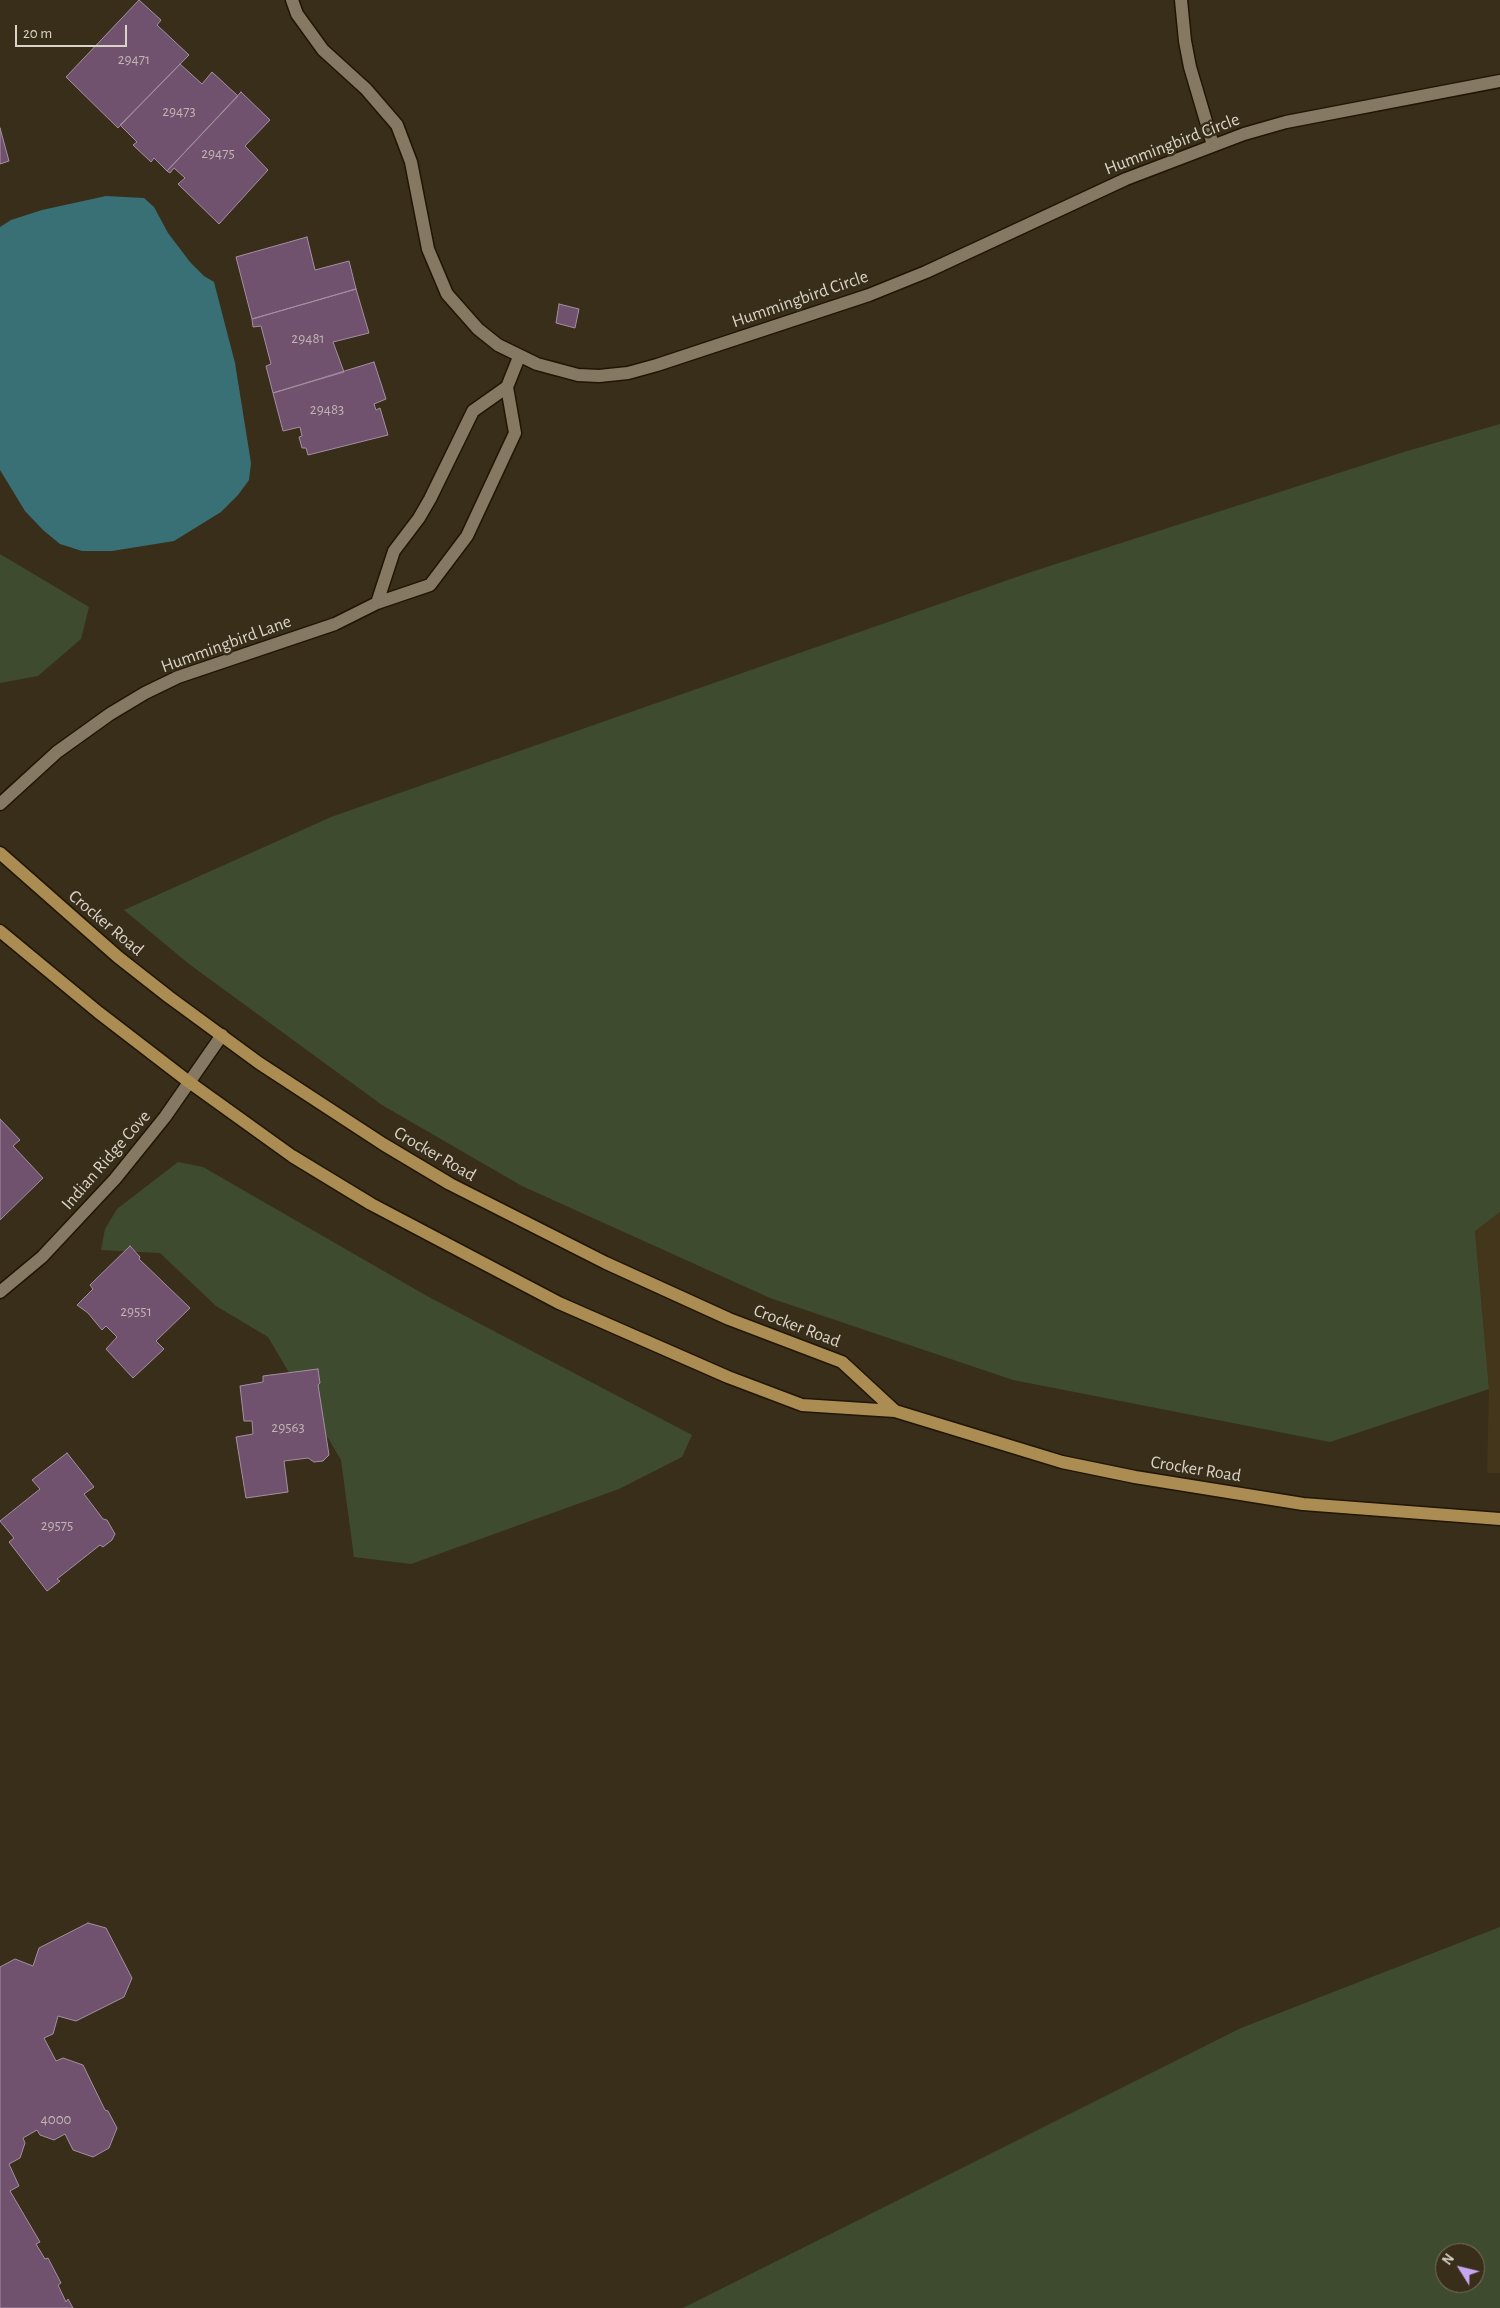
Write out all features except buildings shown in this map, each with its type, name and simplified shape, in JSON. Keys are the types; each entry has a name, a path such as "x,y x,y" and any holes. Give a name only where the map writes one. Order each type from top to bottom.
{"main road":[{"name":"Crocker Road","path":"0,854 118,957 222,1035 330,1110 450,1184 508,1215 729,1319 842,1362 895,1410"},
{"name":"Crocker Road","path":"0,931 60,983 189,1082 292,1156 371,1204 495,1270 614,1329 728,1377 802,1405 895,1410 1062,1462 1135,1477 1303,1504 1500,1519"}],"street":[{"name":"Hummingbird Circle","path":"292,0 297,14 319,44 366,89 397,125 411,162 428,249 447,294 478,330 498,345 519,356 557,370 578,375 628,373 657,366 896,284 1126,179 1213,145 1286,122 1500,81"},
{"path":"1181,0 1190,67 1213,145"},
{"path":"377,603 394,552 419,518 430,499 472,411 507,388 519,356"},
{"name":"Hummingbird Lane","path":"0,804 57,752 110,714 145,693 216,662 335,624 377,603 430,585 467,536 515,433 507,388"},
{"name":"Indian Ridge Cove","path":"0,1292 42,1257 110,1186 165,1117 222,1035"}],"shaded area":[{"path":"1500,1212 1500,1473 1487,1473 1489,1389 1475,1230"}],"green space":[{"path":"1500,424 1500,1212 1475,1231 1489,1389 1330,1442 1013,1380 770,1298 522,1186 382,1105 189,964 124,910 331,817 1028,573 1404,452"},
{"path":"0,554 89,607 81,639 38,676 0,683"},
{"path":"178,1162 203,1167 427,1296 692,1435 682,1457 619,1489 411,1564 354,1557 341,1460 268,1337 216,1306 160,1253 101,1250 105,1229 117,1209"},
{"path":"1500,1927 1500,2308 683,2308 1241,2028"}],"water":[{"path":"106,196 144,198 154,207 168,233 190,262 204,276 214,282 235,363 251,463 249,480 238,495 221,512 174,541 112,551 82,551 60,544 43,530 25,511 0,470 0,227 11,220 42,210"}]}
